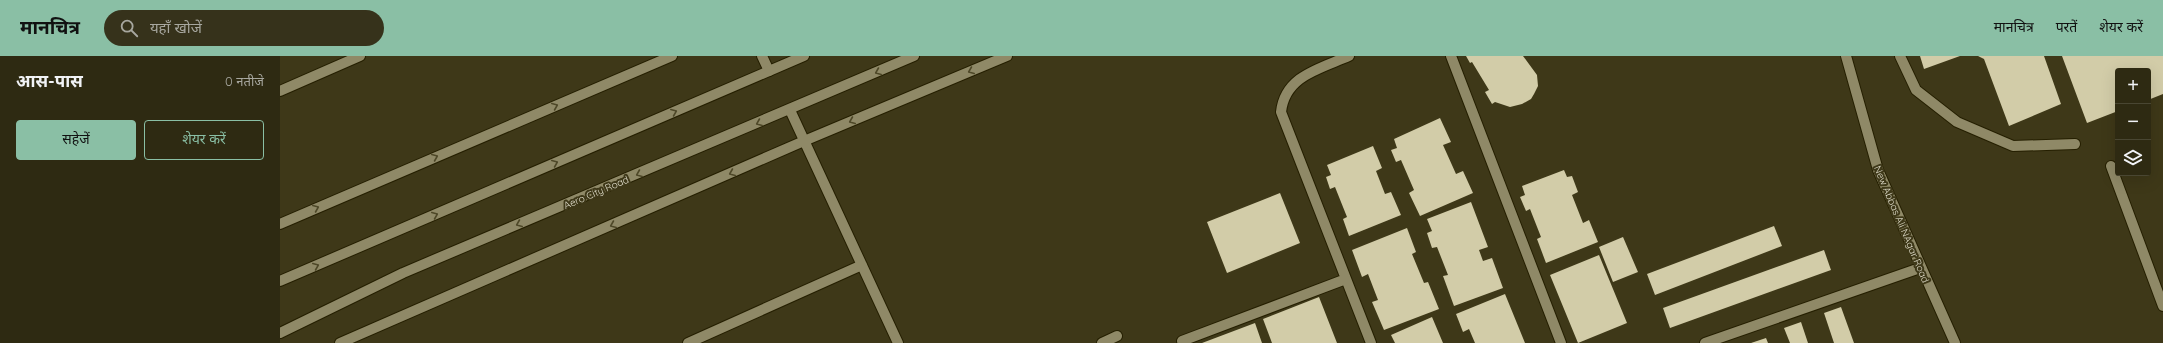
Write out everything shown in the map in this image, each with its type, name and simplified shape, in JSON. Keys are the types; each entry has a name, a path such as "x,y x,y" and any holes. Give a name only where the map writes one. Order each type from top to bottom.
{"street":[{"path":"280,91 360,56"},
{"path":"280,224 672,56"},
{"path":"762,56 769,71"},
{"path":"280,282 804,56"},
{"name":"Aero City Road","path":"280,333 403,273 790,110 914,56"},
{"path":"340,343 804,141 1007,56"},
{"path":"1348,56 1300,78 1289,88 1283,98 1281,112 1371,343"},
{"path":"1451,56 1561,343"},
{"name":"New Abbas Ali NAgar Road","path":"1846,56 1878,170 1920,268 1955,343"},
{"path":"1900,56 1916,90 1957,122 2013,146 2075,144"},
{"path":"790,110 898,343"},
{"path":"2111,166 2163,306"},
{"path":"688,343 862,265"},
{"path":"1705,343 1920,268"},
{"path":"1183,343 1182,341 1346,279"},
{"path":"1102,343 1117,336"}],"building":[{"path":"1466,56 1523,56 1537,75 1538,86 1531,99 1522,104 1510,107 1495,102 1492,104 1485,92 1489,90 1472,62 1470,63"},
{"path":"1920,56 1960,56 1924,69"},
{"path":"1978,56 2044,56 2061,104 2009,126 1984,59"},
{"path":"2062,56 2163,56 2163,94 2151,99 2151,68 2115,68 2115,112 2087,123"},
{"path":"1440,118 1451,142 1443,145 1456,174 1463,171 1473,193 1420,216 1409,193 1414,190 1401,160 1396,162 1391,150 1397,148 1394,139"},
{"path":"1373,146 1382,168 1376,171 1385,194 1391,192 1401,215 1349,236 1343,219 1347,217 1335,187 1330,189 1326,177 1331,175 1327,165"},
{"path":"1564,170 1567,177 1572,176 1578,192 1572,195 1583,223 1589,220 1598,242 1546,263 1537,239 1541,237 1530,209 1526,211 1520,197 1525,195 1522,186"},
{"path":"1280,193 1300,243 1227,273 1207,222"},
{"path":"1471,202 1488,247 1479,250 1483,261 1492,258 1503,288 1454,306 1443,276 1448,275 1437,247 1432,248 1427,233 1432,231 1427,219"},
{"path":"1774,226 1782,246 1655,295 1647,274"},
{"path":"1407,228 1416,252 1412,254 1424,283 1428,282 1439,309 1384,330 1372,302 1378,300 1368,274 1362,277 1352,250"},
{"path":"1623,237 1638,272 1613,282 1599,247"},
{"path":"1824,250 1831,270 1670,328 1663,308"},
{"path":"1599,255 1627,323 1578,343 1550,275"},
{"path":"1505,294 1525,343 1475,343 1469,329 1463,332 1456,314"},
{"path":"1319,297 1337,343 1272,343 1263,319"},
{"path":"1841,307 1854,343 1834,343 1824,313"},
{"path":"1432,317 1443,343 1395,343 1391,335"},
{"path":"1801,322 1808,343 1790,343 1784,328"},
{"path":"1255,323 1262,343 1202,343"},
{"path":"1766,338 1768,343 1751,343"}]}
